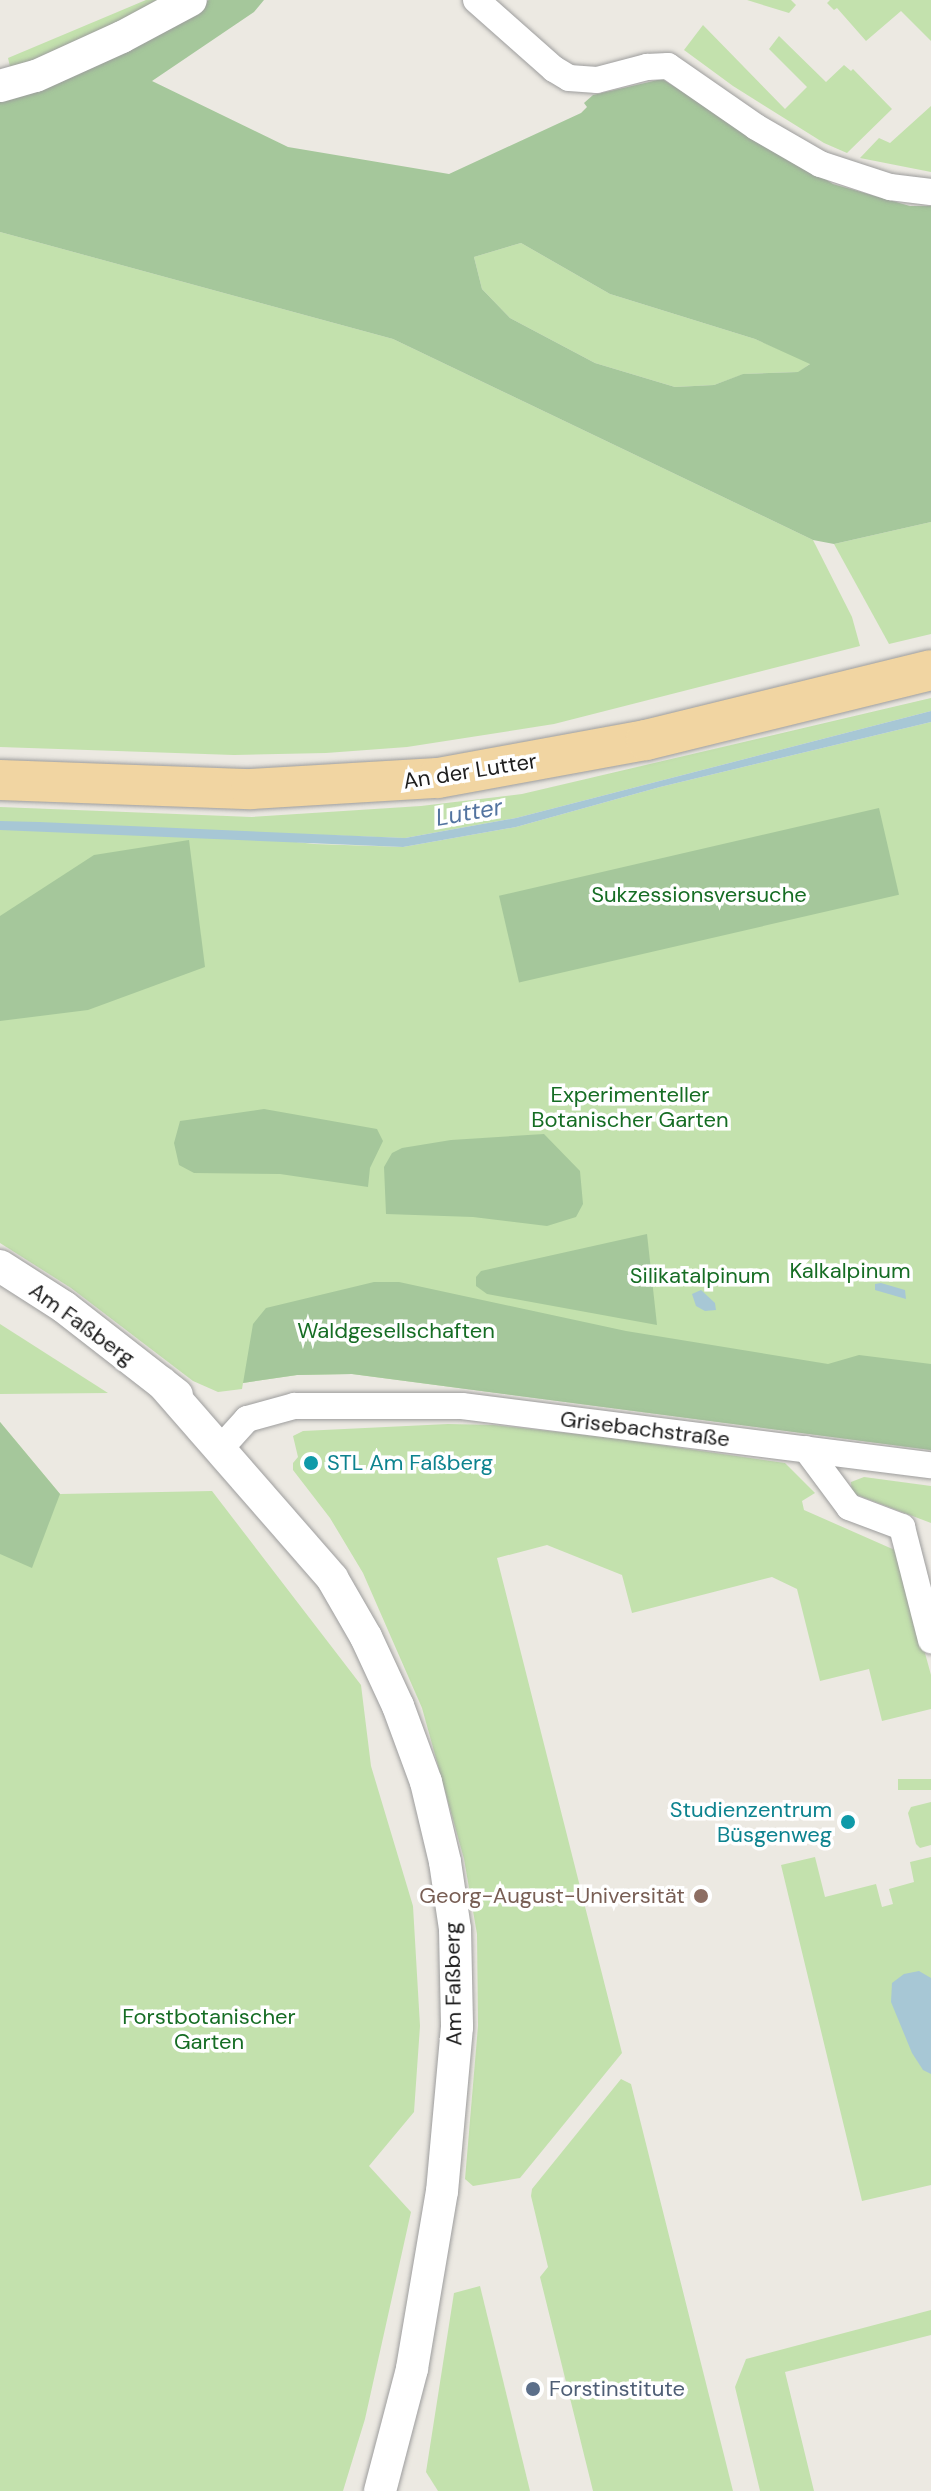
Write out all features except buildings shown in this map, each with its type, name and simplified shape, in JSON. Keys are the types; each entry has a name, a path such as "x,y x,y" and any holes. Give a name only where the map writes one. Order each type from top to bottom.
{"main road":[{"name":"An der Lutter","path":"0,780 251,789 438,778 646,740 931,670"}],"street":[{"path":"0,86 36,76 107,44 191,0"},
{"path":"476,0 554,69 569,78 597,80 647,67 668,66 756,127 820,164 890,187 931,192"},
{"name":"Am Faßberg","path":"0,1266 64,1307 162,1383 225,1443 319,1560 366,1637 409,1732 426,1782 445,1862 455,1929 457,2027 442,2191 416,2337 376,2490"},
{"name":"Grisebachstraße","path":"225,1443 281,1420 358,1406 462,1406 931,1465"},
{"path":"806,1449 849,1507 902,1527 921,1563 931,1640"}],"green space":[{"path":"146,0 175,0 12,75 8,58"},
{"path":"209,0 264,0 254,12 152,81 288,147 449,174 581,113 587,107 584,103 593,95 662,79 833,184 910,206 931,206 931,522 834,544 813,540 393,339 0,232 0,96 89,63","holes":["521,243 610,294 755,339 810,364 798,372 743,374 714,385 675,387 595,363 510,318 482,289 474,257"]},
{"path":"747,0 791,0 796,5 789,13"},
{"path":"830,0 931,0 931,41 901,11 866,41 837,8 834,10 827,3"},
{"path":"703,25 785,109 807,87 769,49 779,36 826,82 844,65 851,71 853,69 892,109 847,153 824,143 733,86 684,50"},
{"path":"931,106 931,172 860,158 879,138 890,143"},
{"path":"0,232 393,339 813,540 852,617 860,646 554,724 407,747 234,755 0,747"},
{"path":"521,243 610,294 755,339 811,363 799,372 744,374 714,385 675,387 595,363 510,318 482,289 474,257"},
{"path":"931,522 931,634 889,644 834,544"},
{"name":"Experimenteller Botanischer Garten","path":"931,698 931,711 516,818 405,838 188,830 314,844 403,847 516,827 660,787 931,722 931,1450 352,1374 297,1375 243,1383 242,1389 218,1392 193,1381 71,1288 0,1243 0,807 252,817 421,806 522,794"},
{"name":"Sukzessionsversuche","path":"879,808 899,895 519,982 499,896"},
{"path":"189,840 205,967 88,1010 0,1021 0,916 94,855"},
{"path":"264,1109 377,1129 383,1141 370,1168 368,1187 280,1174 194,1173 179,1165 174,1143 180,1121"},
{"path":"544,1134 580,1171 583,1204 576,1217 547,1226 473,1217 386,1214 384,1167 392,1153 402,1148 451,1140"},
{"name":"Waldgesellschaften","path":"647,1234 657,1325 487,1294 476,1286 476,1277 481,1271"},
{"name":"Waldgesellschaften","path":"374,1282 399,1282 626,1331 828,1364 859,1355 931,1364 931,1450 352,1374 297,1375 243,1383 253,1324 266,1308"},
{"path":"0,1324 108,1393 0,1394"},
{"name":"Forstbotanischer Garten","path":"0,1422 60,1494 212,1491 361,1685 371,1766 413,1906 420,2026 414,2112 369,2166 411,2212 365,2419 343,2491 0,2491"},
{"path":"0,1422 60,1494 32,1568 0,1554"},
{"path":"448,1424 494,1425 612,1438 785,1463 815,1493 802,1501 804,1510 897,1551 931,1675 931,1709 882,1721 869,1669 820,1681 797,1589 772,1577 632,1613 622,1575 547,1545 497,1558 622,2053 520,2178 473,2186 465,2179 478,2026 477,1934 464,1859 422,1708 363,1573 330,1518 293,1470 293,1463 298,1457 293,1436 303,1431"},
{"path":"864,1477 931,1486 931,1523 852,1493 851,1482"},
{"path":"898,1779 931,1779 931,1790 898,1790"},
{"path":"931,1802 931,1845 920,1848 916,1844 908,1813 911,1807"},
{"path":"815,1857 825,1897 876,1884 882,1907 893,1904 889,1889 914,1882 910,1862 931,1857 931,2185 862,2201 781,1865"},
{"path":"621,2079 631,2084 733,2491 593,2491 540,2277 548,2267 531,2196 532,2189"},
{"path":"480,2286 530,2491 438,2491 426,2472 454,2293"},
{"path":"931,2310 931,2335 785,2372 814,2491 760,2491 735,2387 746,2359"}],"water":[{"path":"931,711 931,722 660,787 516,827 403,847 0,830 0,821 405,838 516,818"},
{"path":"875,1284 905,1290 906,1299 875,1290"},
{"path":"701,1290 715,1303 716,1310 705,1311 696,1306 692,1294"},
{"path":"919,1971 931,1978 931,2074 923,2070 912,2053 891,2002 892,1983 904,1974"}],"place":[{"name":"STL Am Faßberg","path":"311,1463"},
{"name":"Studienzentrum Büsgenweg","path":"848,1822"},
{"name":"Georg-August-Universität","path":"701,1896"},
{"name":"Forstinstitute","path":"533,2389"}],"water label":[{"name":"Lutter","path":"469,812"}],"park label":[{"name":"Kalkalpinum","path":"850,1271"},
{"name":"Silikatalpinum","path":"700,1276"}]}
